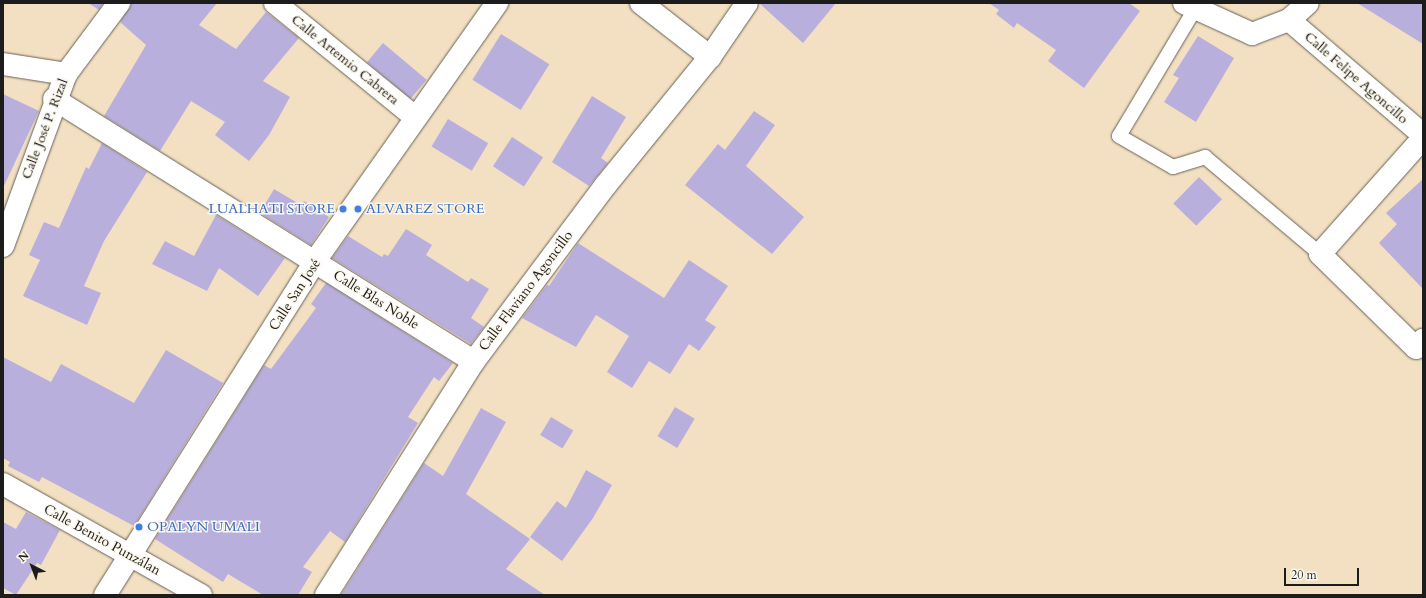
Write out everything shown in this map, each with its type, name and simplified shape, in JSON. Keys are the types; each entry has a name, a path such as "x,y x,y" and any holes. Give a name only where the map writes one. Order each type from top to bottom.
{"street":[{"name":"Calle José P. Rizal","path":"3,246 54,99 66,74 119,3"},
{"name":"Calle Artemio Cabrera","path":"275,3 415,117"},
{"name":"Calle San José","path":"105,595 315,262 415,117 497,3"},
{"path":"641,3 710,57"},
{"name":"Calle Flaviano Agoncillo","path":"326,595 474,361 605,186 710,57 747,3"},
{"path":"1189,6 1252,34 1289,20 1308,3"},
{"name":"Calle Felipe Agoncillo","path":"1289,20 1423,135"},
{"path":"3,64 66,74"},
{"name":"Calle Blas Noble","path":"54,99 474,361"},
{"path":"1423,138 1320,254 1416,348 1423,340"},
{"name":"Calle Benito Punzálan","path":"3,484 201,595"}],"lane":[{"path":"1189,6 1120,136 1173,167 1205,157 1320,254"}],"building":[{"path":"88,3 103,3 99,10"},
{"path":"131,3 217,3 199,25 236,49 266,12 299,38 263,81 290,97 269,135 249,161 215,135 225,122 191,101 160,151 104,116 146,45 120,22"},
{"path":"759,3 836,3 803,43"},
{"path":"989,3 1129,3 1140,11 1084,88 1048,61 1056,50 1017,23 1014,28 996,14 999,10"},
{"path":"1357,3 1423,3 1423,44"},
{"path":"501,34 549,64 521,110 472,80"},
{"path":"1198,36 1234,58 1196,122 1164,102 1179,78 1173,75"},
{"path":"383,43 427,80 411,99 367,62"},
{"path":"3,94 39,111 3,188"},
{"path":"592,96 626,117 601,158 608,163 589,186 552,162"},
{"path":"754,111 775,125 746,166 804,217 772,254 685,185 718,144 725,150"},
{"path":"448,119 488,143 472,171 432,146"},
{"path":"512,137 543,157 524,187 493,166"},
{"path":"102,143 147,172 104,241 84,286 101,293 87,325 23,296 40,260 29,255 44,222 59,228 86,167 89,169"},
{"path":"1199,177 1222,199 1196,226 1173,204"},
{"path":"1423,179 1423,289 1379,243 1397,224 1386,213"},
{"path":"274,189 301,205 304,201 329,217 311,245 260,213"},
{"path":"216,215 285,258 258,296 219,268 207,291 152,264 165,241 194,256"},
{"path":"406,229 432,245 426,255 468,282 471,278 489,289 471,318 484,327 471,344 332,258 348,236 382,257 384,254 388,256"},
{"path":"578,243 664,298 689,260 728,286 705,320 716,327 699,351 689,344 670,374 649,361 632,388 607,372 629,336 596,315 576,347 522,318 547,285 549,286"},
{"path":"326,283 453,363 439,381 434,377 408,417 418,423 345,542 330,531 303,567 312,572 298,595 263,595 228,574 223,582 155,539 264,365 271,369 316,308 311,304"},
{"path":"166,350 223,383 134,526 42,477 39,482 8,466 10,462 3,458 3,357 51,382 61,364 134,403"},
{"path":"675,407 695,419 677,448 657,436"},
{"path":"481,408 506,422 466,494 530,539 506,569 545,595 341,595 424,463 443,476"},
{"path":"551,417 573,430 562,448 540,435"},
{"path":"586,470 612,485 593,518 562,561 530,537 557,501 566,508"},
{"path":"26,512 60,530 41,565 37,563 16,595 3,588 3,522 16,529"}],"place":[{"name":"LUALHATI STORE","path":"343,209"},
{"name":"ALVAREZ STORE","path":"358,209"},
{"name":"OPALYN UMALI","path":"139,527"}]}
